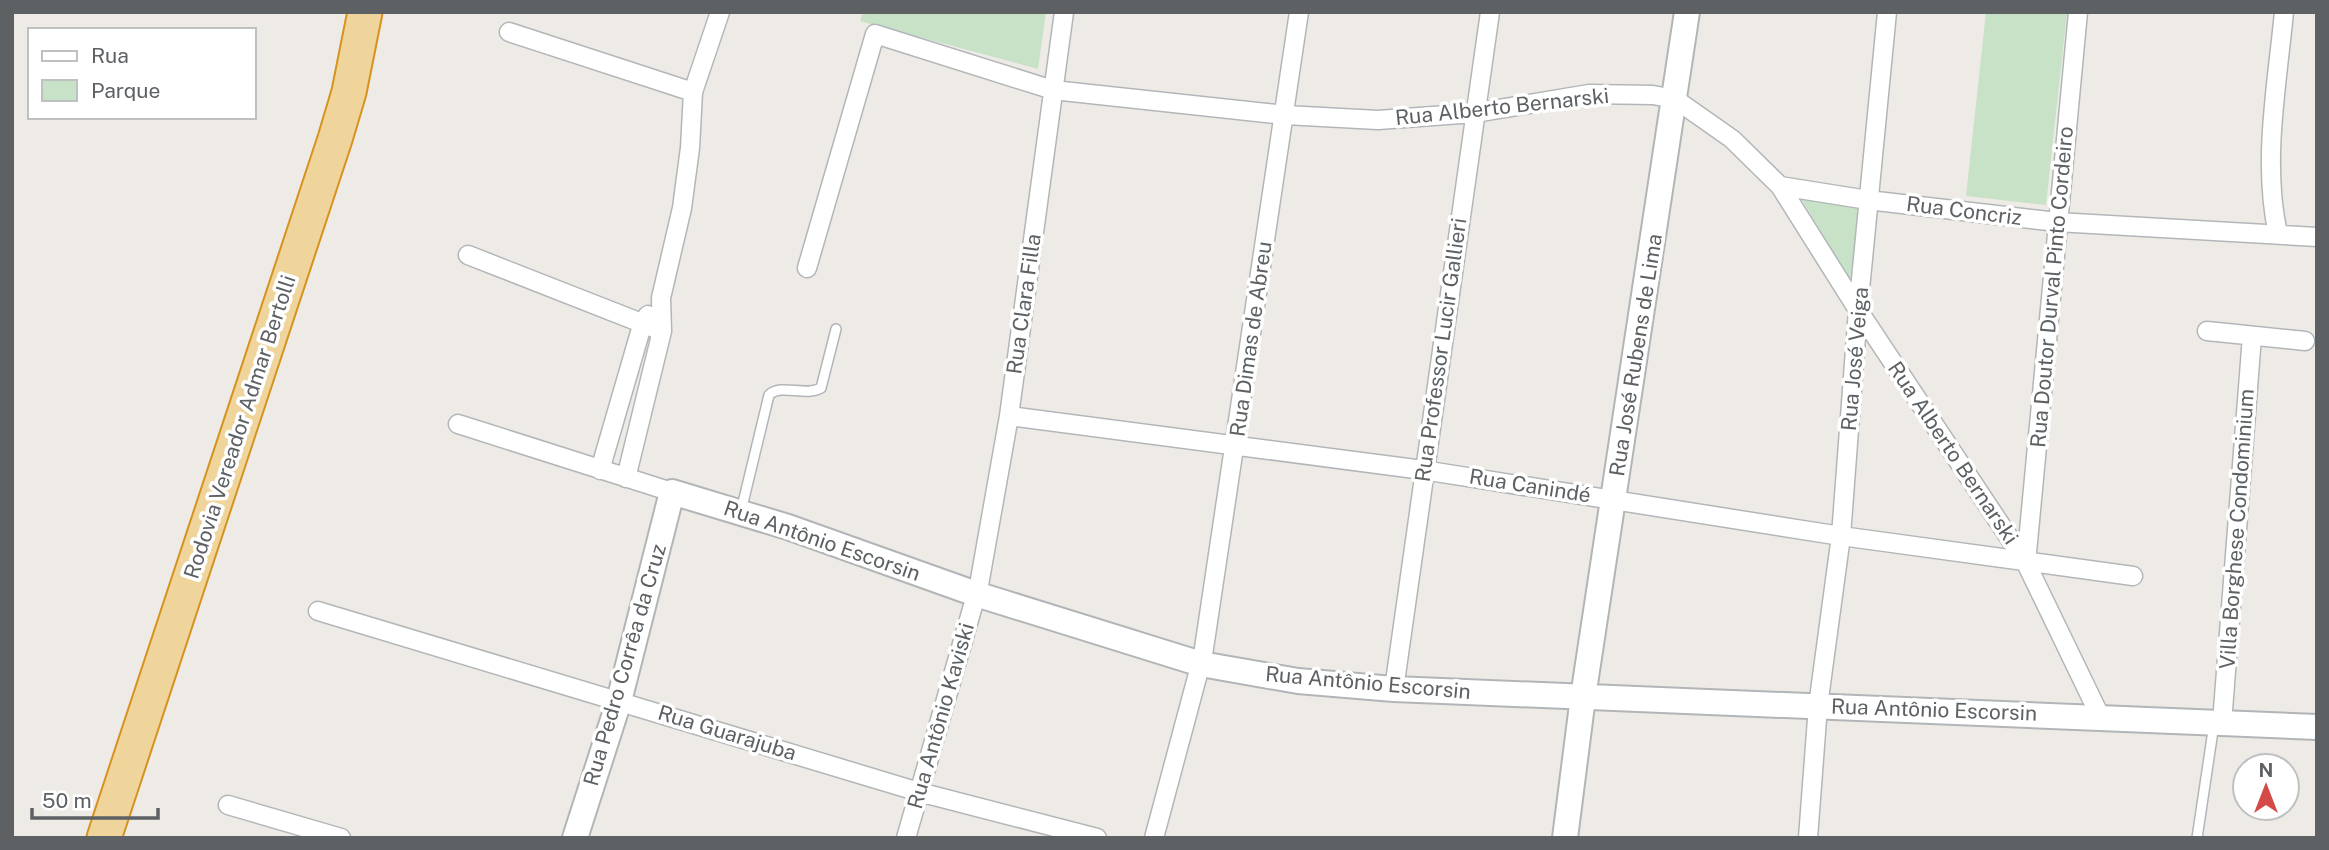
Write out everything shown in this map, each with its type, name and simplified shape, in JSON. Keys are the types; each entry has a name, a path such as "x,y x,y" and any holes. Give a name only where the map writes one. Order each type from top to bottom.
{"highway":[{"name":"Rodovia Vereador Admar Bertolli","path":"104,838 335,139 352,78 365,12"}],"street":[{"path":"626,478 662,331 661,298 682,208 690,148 693,92 720,12"},
{"name":"Rua Clara Filla","path":"976,594 1009,416 1063,12"},
{"name":"Rua Dimas de Abreu","path":"1154,838 1201,664 1299,12"},
{"name":"Rua Professor Lucir Gallieri","path":"1394,689 1490,12"},
{"name":"Rua José Rubens de Lima","path":"1565,838 1583,697 1687,12"},
{"name":"Rua José Veiga","path":"1808,838 1818,706 1841,536 1858,310 1887,12"},
{"name":"Rua Doutor Durval Pinto Cordeiro","path":"2026,563 2078,12"},
{"path":"2278,234 2272,206 2272,151 2284,12"},
{"path":"509,32 693,92"},
{"name":"Rua Alberto Bernarski","path":"807,268 875,34 1053,90 1284,115 1378,120 1475,113 1589,94 1653,95 1675,99 1732,139 1780,186 1858,310 2026,563 2100,716"},
{"name":"Rua Concriz","path":"1780,186 1868,200 2057,222 2317,237"},
{"path":"468,255 662,331"},
{"path":"600,470 643,322 661,298"},
{"path":"2207,331 2305,341"},
{"name":"Villa Borghese Condominium","path":"2218,723 2252,336"},
{"path":"621,401 643,408"},
{"name":"Rua Canindé","path":"1009,416 1423,470 1841,536 2133,576"},
{"name":"Rua Antônio Escorsin","path":"458,424 788,527 976,594 1201,664 1298,681 1394,689 2317,727"},
{"name":"Rua Pedro Corrêa da Cruz","path":"575,838 619,701 672,492"},
{"name":"Rua Antônio Kaviski","path":"906,838 976,594"},
{"name":"Rua Guarajuba","path":"318,611 919,792 1097,838"},
{"path":"228,804 341,838"}],"lane":[{"path":"740,513 769,395 775,390 814,392 821,388 836,329"},
{"path":"2197,838 2218,723"}],"green space":[{"path":"863,12 1046,12 1038,69 860,21"},
{"path":"1986,12 2067,12 2046,205 1966,196"},
{"path":"1800,197 1860,205 1850,280"}]}
